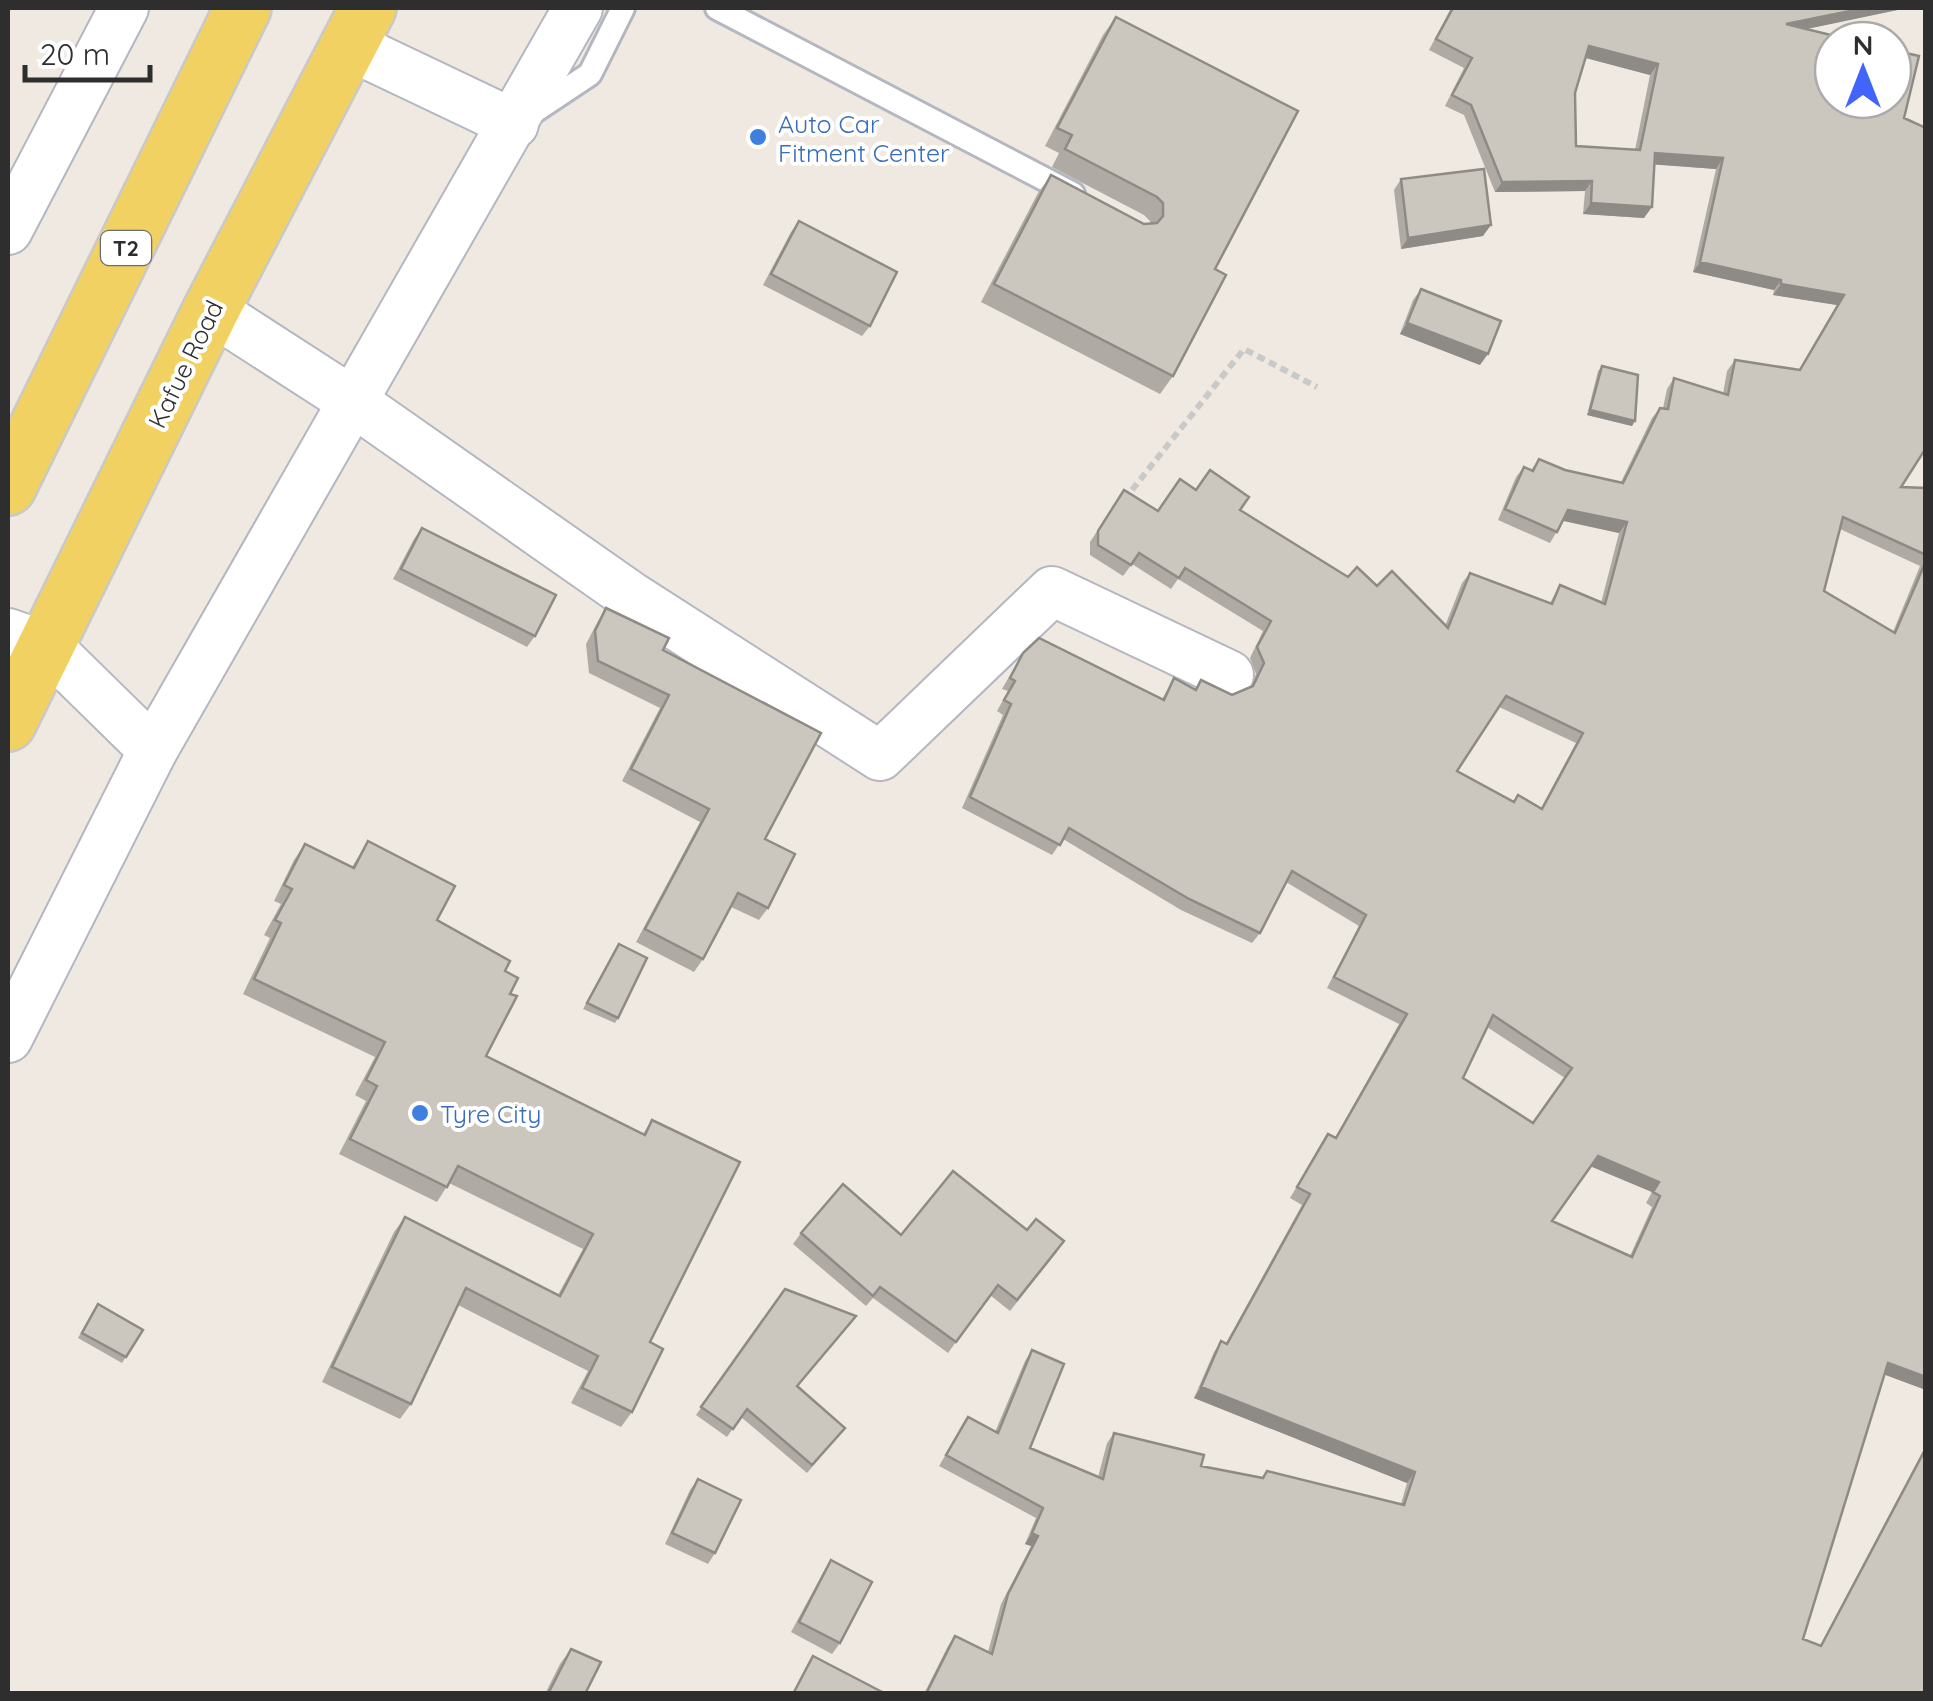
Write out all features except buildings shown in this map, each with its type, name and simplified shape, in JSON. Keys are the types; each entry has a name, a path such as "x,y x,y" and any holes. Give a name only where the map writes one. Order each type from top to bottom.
{"main road":[{"name":"T2","path":"8,487 243,8"},
{"name":"Kafue Road","path":"8,724 28,640 211,310 359,26"}],"street":[{"path":"8,230 124,8"},
{"path":"8,1038 153,750 356,403 578,8"},
{"path":"359,26 514,124"},
{"path":"211,310 356,403 632,596 880,756 1052,591 1230,676"},
{"path":"28,640 153,750"}],"lane":[{"path":"514,124 590,74 623,8"},
{"path":"718,8 1086,201"}],"path":[{"path":"1112,516 1244,349 1317,387"}],"place":[{"name":"Auto Car Fitment Center","path":"758,137"},
{"name":"Tyre City","path":"420,1113"}]}
